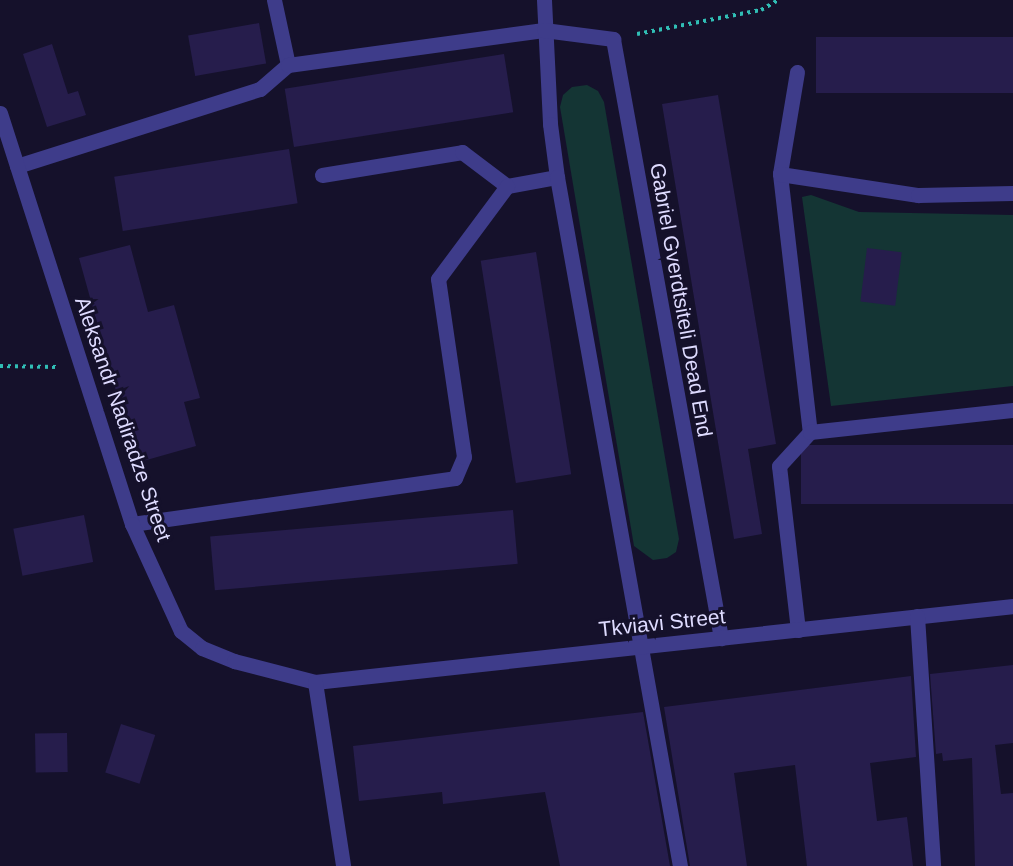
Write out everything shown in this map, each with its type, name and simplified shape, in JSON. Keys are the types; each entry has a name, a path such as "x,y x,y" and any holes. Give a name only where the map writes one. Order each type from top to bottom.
{"street":[{"path":"274,0 288,65"},
{"path":"544,0 544,30 557,177 680,866"},
{"path":"17,166 260,89 288,65 544,30 613,39"},
{"name":"Gabriel Gverdtsiteli Dead End","path":"613,39 721,638"},
{"path":"797,72 780,174 810,432"},
{"name":"Aleksandr Nadiradze Street","path":"0,113 5,144 17,166 132,524 181,631 202,648 234,661 315,682"},
{"path":"322,175 462,152 507,186"},
{"path":"780,174 918,195 1013,193"},
{"path":"132,524 455,478 464,457 438,279 507,186 557,177"},
{"path":"798,630 779,466 810,432 1013,410"},
{"name":"Tkviavi Street","path":"315,682 1013,606"},
{"path":"917,616 933,866"},
{"path":"315,682 343,866"}],"path":[{"path":"613,39 761,10 778,0"},
{"path":"0,366 82,368"}],"green space":[{"path":"587,85 598,91 604,102 679,539 676,552 667,558 653,560 634,546 560,107 563,95 572,87"},
{"path":"811,195 859,212 1013,215 1013,386 831,406 802,197"}],"building":[{"path":"259,23 266,63 195,76 188,36"},
{"path":"816,37 1013,37 1013,93 816,93"},
{"path":"52,44 68,94 78,91 86,115 47,127 23,54"},
{"path":"504,54 513,112 294,147 285,89"},
{"path":"718,95 776,444 748,449 762,534 734,539 662,104"},
{"path":"289,149 298,203 123,231 114,177"},
{"path":"130,245 148,312 174,305 200,398 184,402 196,446 136,463 79,258"},
{"path":"867,248 902,252 895,306 860,302"},
{"path":"536,252 571,474 516,483 481,261"},
{"path":"801,445 1013,445 1013,504 801,504"},
{"path":"513,510 518,564 215,590 210,536"},
{"path":"84,515 93,562 22,576 13,529"},
{"path":"1013,665 1013,743 995,745 1001,794 1013,793 1013,866 975,866 972,758 943,761 942,753 936,754 930,674"},
{"path":"911,676 916,757 870,763 877,821 907,817 913,866 807,866 795,765 734,773 747,866 690,866 664,707"},
{"path":"643,712 670,866 560,866 545,792 443,804 442,792 359,801 353,746"},
{"path":"121,724 155,735 139,784 105,773"},
{"path":"67,733 68,772 36,773 35,734"}]}
